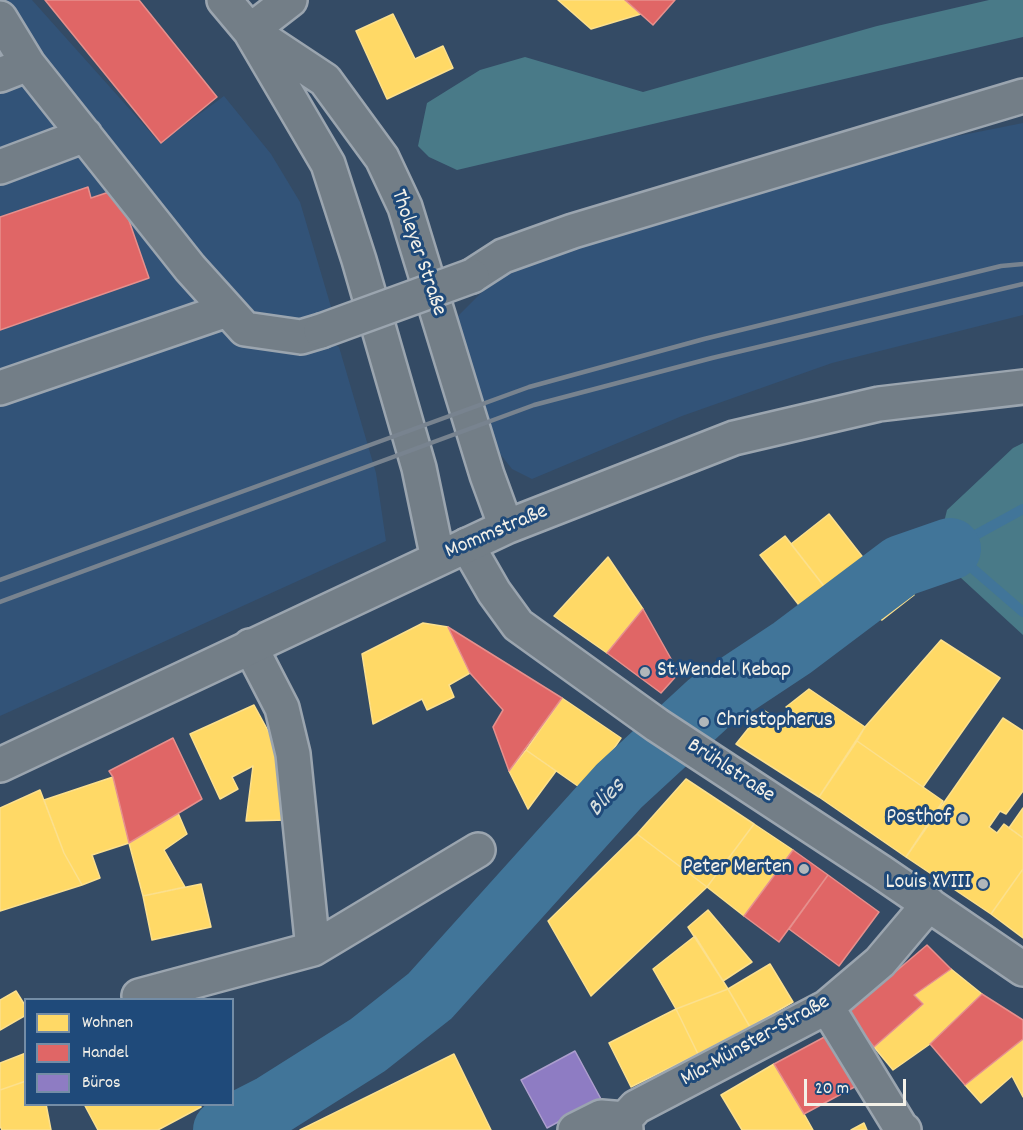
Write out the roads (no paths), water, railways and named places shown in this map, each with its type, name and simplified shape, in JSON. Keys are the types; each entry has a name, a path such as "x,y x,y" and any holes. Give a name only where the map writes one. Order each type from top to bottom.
{"main road":[{"name":"Tholeyer Straße","path":"224,0 250,31 327,164 359,260 419,468 452,552"},
{"path":"250,31 290,0"},
{"path":"0,18 14,70 85,135 153,222 227,310 245,329 301,337 472,276 503,256 573,231 1023,96"},
{"name":"Tholeyer Straße","path":"250,31 325,80 382,158 405,207 487,475 506,527"},
{"path":"0,167 85,135"},
{"path":"0,388 227,310"},
{"name":"Mommstraße","path":"0,765 506,527 734,438 879,404 1023,387"},
{"name":"Brühlstraße","path":"452,552 494,592 518,625 657,725 929,904 1023,969"},
{"path":"250,646 282,708 293,754 313,949"},
{"path":"139,996 313,949 478,850"},
{"name":"Mia-Münster-Straße","path":"574,1130 601,1117 626,1125 636,1107 826,1007 880,962 929,904"},
{"path":"826,1007 904,1130"}],"waterway":[{"path":"1023,509 950,549 1023,612"},
{"name":"Blies","path":"224,1130 273,1105 368,1045 430,996 619,786 709,703 792,648 901,566 950,549"}],"railway":[{"path":"0,580 529,387 704,339 1001,266 1023,264"},
{"path":"0,602 534,405 712,358 1023,284"}],"place":[{"name":"St.Wendel Kebap","path":"645,672"},
{"name":"Christopherus","path":"704,722"},
{"name":"Posthof","path":"963,819"},
{"name":"Peter Merten","path":"804,869"},
{"name":"Louis XVIII","path":"983,884"}]}
